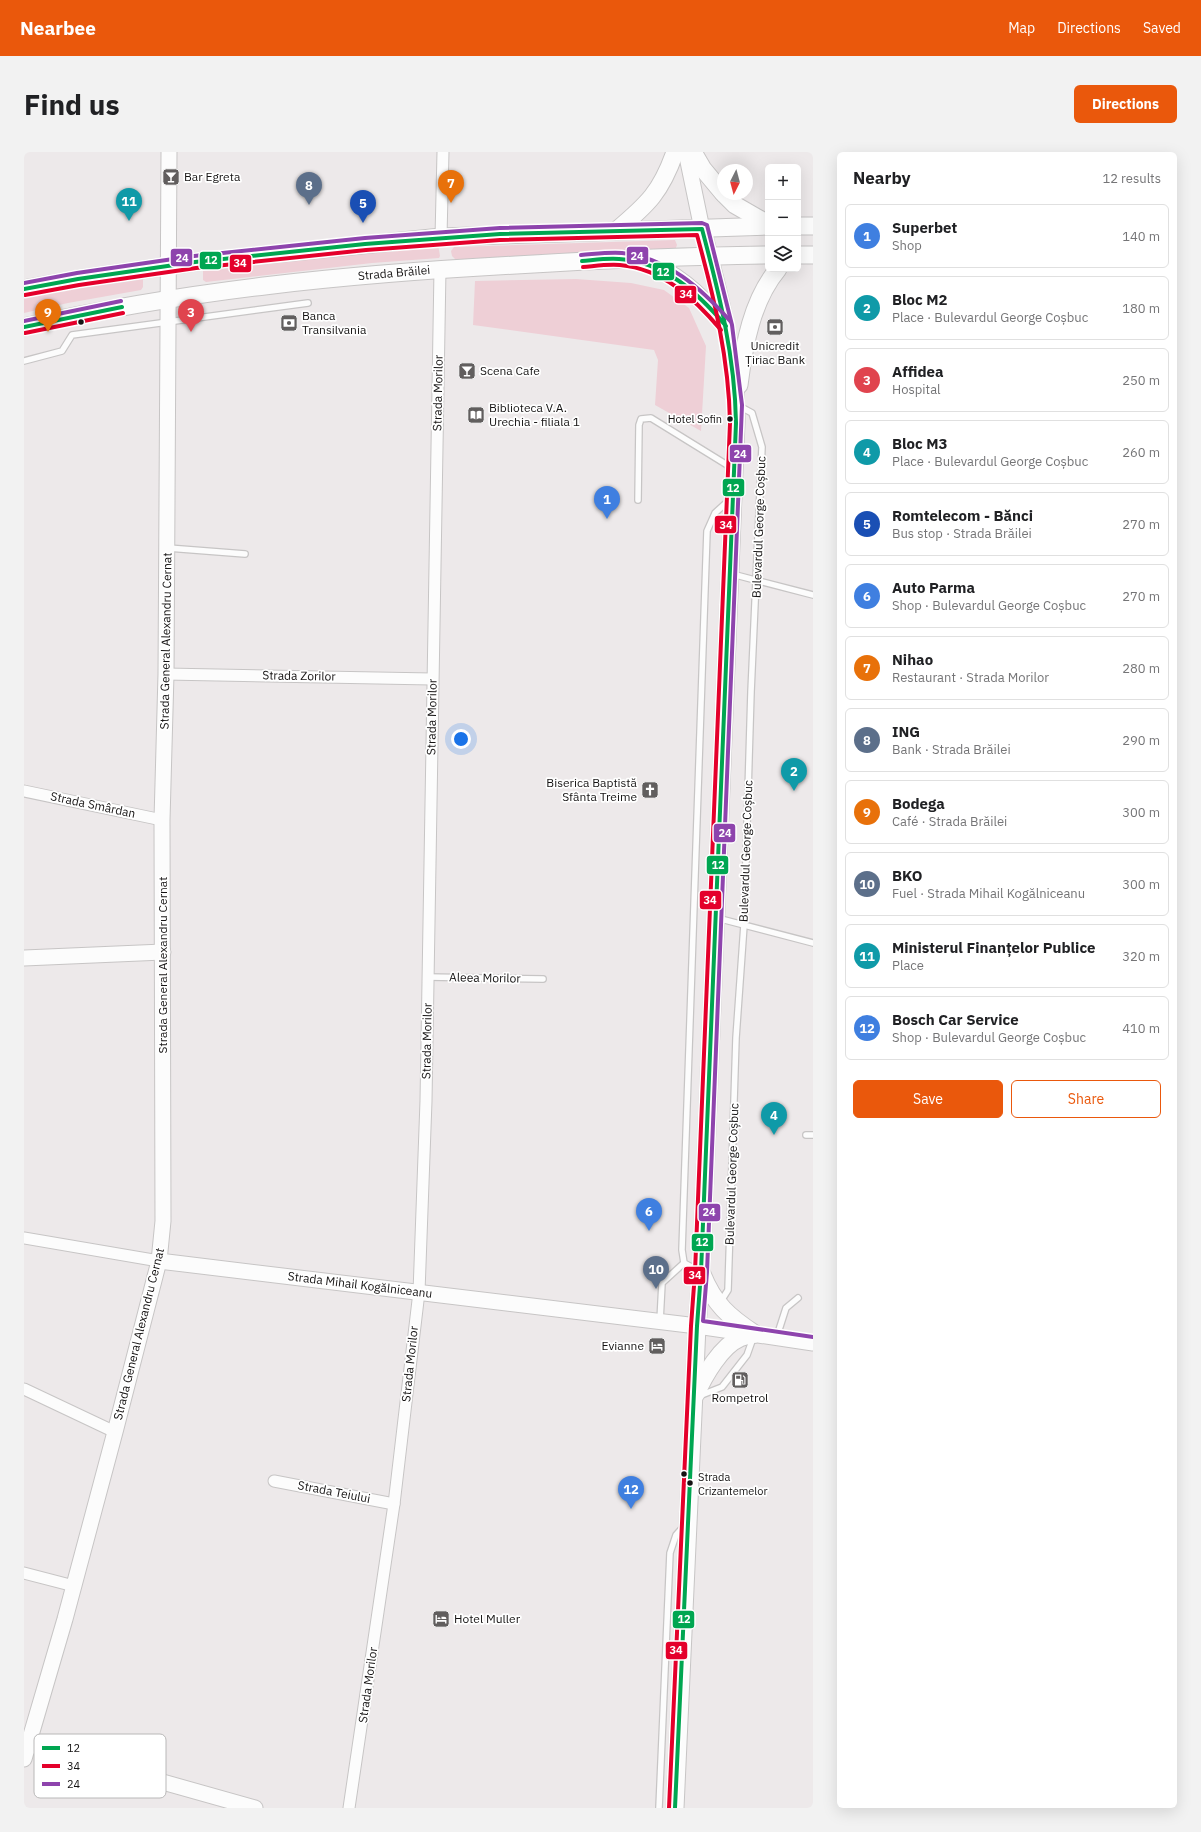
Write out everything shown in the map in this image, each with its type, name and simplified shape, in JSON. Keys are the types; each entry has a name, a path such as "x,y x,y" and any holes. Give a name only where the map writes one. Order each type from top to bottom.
{"main road":[{"path":"616,231 639,212 658,190 668,174 675,152"},
{"path":"693,152 703,169 717,186"},
{"path":"730,200 765,223"},
{"path":"24,289 169,265 441,237 702,229 765,225"},
{"path":"801,226 813,226"},
{"path":"702,229 726,326 736,404"},
{"name":"Strada Brăilei","path":"24,327 80,314 270,284 440,269 620,259 765,255"},
{"path":"801,255 813,255"},
{"path":"620,259 641,262 675,277 710,306 726,326"},
{"path":"675,1808 671,1716 688,1521 696,1326 701,1272 736,404 746,342 761,293 776,272"},
{"path":"701,1272 709,1291 719,1305 727,1314 755,1334"},
{"path":"694,1398 708,1372 725,1349 739,1338 755,1334"}],"street":[{"name":"Strada General Alexandru Cernat","path":"24,1759 26,1744 74,1586 115,1432 159,1261 163,1221 162,820 166,674 169,299 168,152"},
{"path":"441,237 443,152"},
{"path":"686,152 702,229"},
{"name":"Strada Morilor","path":"349,1808 394,1504 419,1292 426,1101 440,269"},
{"name":"Strada Zorilor","path":"166,674 432,679"},
{"name":"Strada Smârdan","path":"24,791 162,820"},
{"path":"24,958 163,952"},
{"name":"Strada Mihail Kogălniceanu","path":"24,1238 159,1261 660,1321 813,1343"},
{"path":"24,1389 115,1432"},
{"name":"Strada Teiului","path":"274,1481 394,1504"},
{"path":"24,1573 74,1586"},
{"path":"166,1783 255,1808"}],"lane":[{"path":"24,361 62,351 72,335 308,303"},
{"name":"Bulevardul George Coșbuc","path":"719,1305 728,1290 736,1038 744,925 751,692 762,447 752,413 736,404"},
{"path":"638,500 639,425 641,419 651,418 734,470"},
{"path":"684,1263 682,1242 707,531 715,513 726,503 733,503"},
{"path":"167,548 245,554"},
{"path":"729,574 813,595"},
{"path":"716,918 813,943"},
{"name":"Aleea Morilor","path":"428,977 543,979"},
{"path":"806,1135 813,1135"},
{"path":"684,1263 701,1272"},
{"path":"660,1321 662,1283 684,1263"},
{"path":"776,1337 786,1308 798,1298"},
{"path":"659,1808 671,1716"}],"shaded area":[{"path":"675,240 677,245 675,250 456,260 452,256 451,251 454,247"},
{"path":"438,244 439,258 372,263 206,282 203,280 203,269"},
{"path":"139,277 143,279 143,287 141,290 68,303 24,313 24,298 68,288"},
{"path":"576,279 631,283 664,290 689,308 706,346 701,431 655,405 658,360 654,350 473,325 475,281"}],"transit line":[{"name":"24","path":"24,283 77,273 194,256 365,238 500,228 702,223 707,225 732,325 742,405 707,1272 703,1321 813,1337"},
{"name":"12","path":"24,289 78,279 195,262 365,244 500,234 702,229 725,325 733,373 736,423 701,1272 697,1326 675,1808"},
{"name":"34","path":"25,295 79,285 196,268 366,250 500,240 697,235 720,328 727,375 730,423 695,1272 691,1326 669,1808"},
{"name":"24","path":"581,255 622,253 639,256 654,261 669,268 695,287 720,309 731,322"},
{"name":"12","path":"582,261 619,259 636,261 651,266 666,273 692,291 726,326"},
{"name":"34","path":"583,267 620,265 650,272 664,279 689,296 721,330"},
{"name":"24","path":"24,321 121,301"},
{"name":"12","path":"24,327 122,307"},
{"name":"34","path":"25,333 123,313"}],"place":[{"name":"Bar Egreta","path":"171,177"},
{"name":"Nihao","path":"451,203"},
{"name":"ING","path":"309,205"},
{"name":"Ministerul Finanțelor Publice","path":"129,221"},
{"name":"Romtelecom - Bănci","path":"363,223"},
{"name":"Banca Transilvania","path":"289,323"},
{"name":"Unicredit Țiriac Bank","path":"775,327"},
{"name":"Bodega","path":"48,332"},
{"name":"Affidea","path":"191,332"},
{"name":"Scena Cafe","path":"467,371"},
{"name":"Biblioteca V.A. Urechia - filiala 1","path":"476,415"},
{"name":"Hotel Sofin","path":"730,419"},
{"name":"Superbet","path":"607,519"},
{"name":"Biserica Baptistă Sfânta Treime","path":"650,790"},
{"name":"Bloc M2","path":"794,791"},
{"name":"Bloc M3","path":"774,1135"},
{"name":"Auto Parma","path":"649,1231"},
{"name":"BKO","path":"656,1289"},
{"name":"Evianne","path":"657,1346"},
{"name":"Rompetrol","path":"740,1380"},
{"name":"Strada Crizantemelor","path":"690,1483"},
{"name":"Bosch Car Service","path":"631,1509"},
{"name":"Hotel Muller","path":"441,1619"}]}
